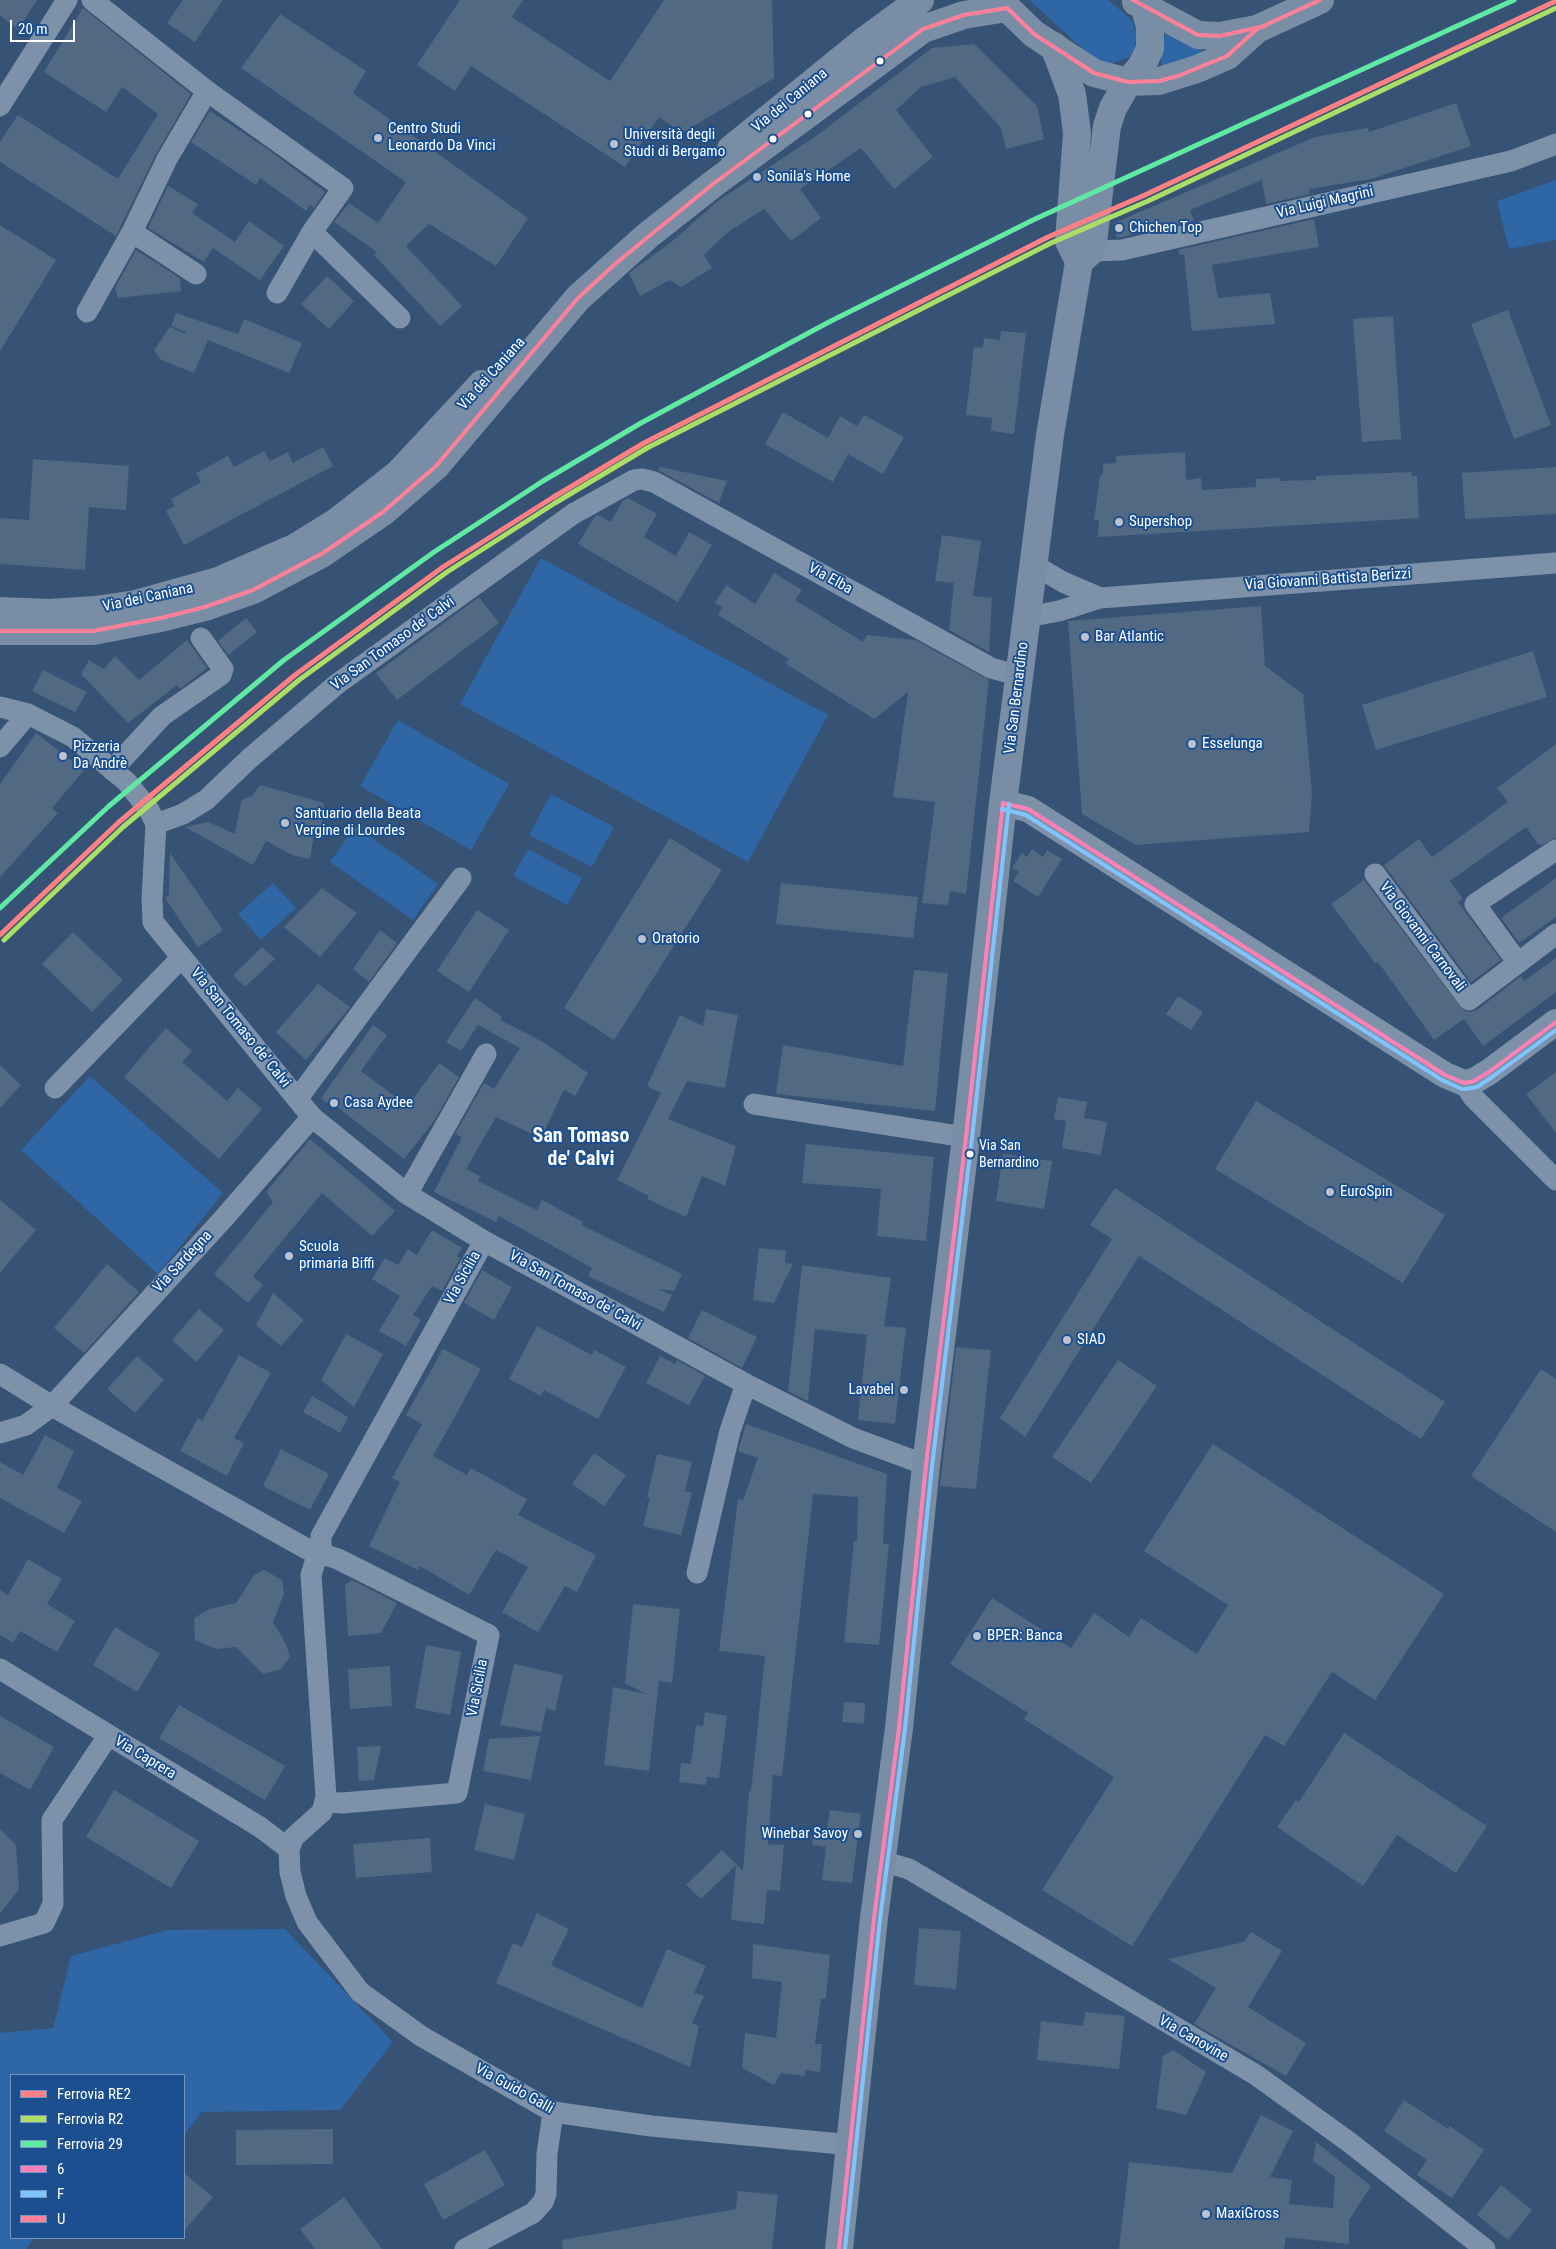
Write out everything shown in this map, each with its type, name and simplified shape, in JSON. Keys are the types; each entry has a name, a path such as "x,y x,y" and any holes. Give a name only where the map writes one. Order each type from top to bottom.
{"main road":[{"name":"Via dei Caniana","path":"0,611 49,613 95,610 136,604 183,592 260,564 296,547 336,523 375,494 424,449 595,260 856,47 920,0"},
{"path":"1139,4 1198,36 1220,36 1257,29 1320,0"},
{"name":"Via dei Caniana","path":"0,631 93,630 162,618 205,607 253,590 323,554 383,512 436,466 578,298 654,230 719,179 922,29 1004,4"},
{"path":"1004,4 1034,34 1094,73 1128,82 1159,81 1197,69 1227,56 1257,29"},
{"name":"Via San Bernardino","path":"839,2249 882,1861 899,1728 926,1465 966,1137 1003,803 1050,435 1085,256 1104,136 1113,108 1128,82 1141,67 1150,49 1150,27 1139,4"},
{"path":"1054,46 1072,94 1077,133 1069,241 1085,256"}],"street":[{"path":"0,106 67,0"},
{"path":"92,0 208,91 343,188 312,232 277,293"},
{"path":"87,312 132,232 167,158 208,91"},
{"name":"Via Luigi Magrini","path":"1085,256 1122,250 1511,161 1556,144"},
{"path":"132,232 196,274"},
{"path":"312,232 400,318"},
{"name":"Via Elba","path":"642,479 654,482 991,668 1020,676"},
{"name":"Via San Tomaso de' Calvi","path":"642,479 624,484 572,514 338,684 249,759 206,800 183,814 156,824 152,899 153,922 312,1117 407,1194 484,1241 746,1384 853,1438 926,1465"},
{"name":"Via Giovanni Battista Berizzi","path":"1027,617 1059,611 1100,598 1556,562"},
{"name":"Via Giovanni Battista Berizzi","path":"1034,565 1063,582 1100,598"},
{"path":"112,770 162,716 220,675 223,669 201,638"},
{"path":"0,707 28,714 73,737 127,782 149,810 156,824"},
{"path":"0,747 28,714"},
{"path":"1003,803 1028,809 1445,1075 1464,1083 1474,1081 1490,1072 1556,1022"},
{"path":"1518,963 1475,904 1556,850"},
{"name":"Via Giovanni Carnovali","path":"1375,874 1469,1000 1556,934"},
{"name":"Via San Tomaso de' Calvi","path":"298,1098 461,878"},
{"name":"Via San Tomaso de' Calvi","path":"55,1088 182,957"},
{"path":"407,1194 486,1054"},
{"path":"1464,1083 1473,1097 1556,1180"},
{"path":"754,1104 966,1137"},
{"name":"Via Sardegna","path":"0,1432 26,1425 52,1406 224,1218 312,1117"},
{"name":"Via Sicilia","path":"321,1555 338,1559 489,1635 457,1794 343,1803 325,1802 311,1575 315,1562 321,1555 321,1536 484,1241"},
{"path":"0,1374 52,1406 306,1549 321,1555"},
{"path":"697,1573 730,1431 746,1384"},
{"name":"Via Caprera","path":"0,1669 260,1827 290,1849"},
{"path":"0,1936 44,1923 53,1904 52,1820 108,1736"},
{"path":"290,1849 294,1837 315,1819 325,1802"},
{"name":"Via Guido Galli","path":"290,1849 290,1872 296,1896 306,1922 360,1992 421,2036 553,2112 651,2126 852,2145"},
{"name":"Via Canovine","path":"882,1861 910,1869 1256,2075 1349,2142 1485,2249"},
{"path":"465,2249 533,2213 543,2202 546,2194 547,2154 553,2112"}],"shaded area":[{"path":"1029,0 1108,0 1132,20 1136,32 1135,50 1130,57 1110,64 1092,57"},
{"path":"1165,32 1202,50 1202,53 1165,67 1161,61"},
{"path":"1556,180 1556,240 1509,249 1497,201"},
{"path":"541,558 828,715 748,862 460,704"},
{"path":"398,720 509,784 471,850 360,786"},
{"path":"551,794 614,827 592,867 529,835"},
{"path":"355,826 438,884 413,920 330,862"},
{"path":"528,849 582,878 567,905 513,876"},
{"path":"273,883 296,908 261,940 238,914"},
{"path":"90,1076 223,1193 158,1274 21,1150"},
{"path":"285,1929 393,2042 340,2110 202,2112 185,2134 185,2074 10,2074 10,2239 33,2239 26,2249 0,2249 0,2033 53,2028 71,1956 168,1930"}],"building":[{"path":"0,0 37,0 18,30 0,15"},
{"path":"183,0 223,0 195,42 167,23"},
{"path":"460,0 523,0 512,17 610,81 664,0 772,0 774,78 682,133 659,117 625,167 471,66 455,91 417,65"},
{"path":"83,8 191,94 156,154 116,236 0,162 0,142 18,115 118,179 158,114 122,87 106,112 44,72"},
{"name":"Centro Studi Leonardo Da Vinci","path":"280,14 366,71 353,93 528,218 496,266 429,224 406,246 462,306 440,326 374,255 377,252 334,222 349,203 378,223 406,182 241,68"},
{"path":"974,44 1037,106 1044,139 1006,149 1001,128 955,77 921,87 896,110 933,157 894,189 861,148 800,189 821,218 791,241 764,209 728,232 704,255 712,268 681,287 670,280 640,296 629,273 670,243 718,201 816,136 932,48"},
{"path":"1456,103 1471,146 1371,179 1309,189 1310,194 1266,204 1262,180 1190,210 1194,221 1117,238 1114,223 1315,137 1368,128 1369,132"},
{"path":"210,111 269,150 325,192 314,208 310,205 306,211 260,178 256,185 191,142"},
{"path":"168,186 198,204 192,213 235,242 249,221 284,246 260,280 213,248 204,262 148,228"},
{"path":"1314,219 1319,247 1212,265 1218,298 1270,293 1275,324 1192,331 1184,254 1180,255 1178,250"},
{"path":"0,225 56,260 0,351"},
{"path":"136,250 180,278 181,291 118,298 115,288"},
{"path":"327,276 354,301 329,329 301,304"},
{"path":"1508,310 1551,425 1514,439 1471,324"},
{"path":"176,313 238,334 244,319 302,343 289,373 208,340 194,373 161,360 154,350 170,327 185,334 186,332 171,326"},
{"path":"1393,316 1401,439 1362,442 1353,319"},
{"path":"1001,331 1026,333 1014,434 991,431 992,418 966,415 974,347 983,348 984,338 1000,340"},
{"path":"783,412 828,438 840,416 857,426 864,415 904,437 883,474 848,454 833,482 765,444"},
{"path":"323,447 333,466 184,545 166,511 175,506 171,499 201,482 196,473 228,456 234,467 264,451 270,461 288,452 293,463"},
{"path":"1185,452 1186,480 1201,478 1202,490 1256,487 1256,479 1280,478 1280,481 1316,480 1316,476 1411,472 1412,476 1417,476 1419,518 1098,537 1099,520 1094,520 1100,476 1103,474 1103,464 1116,463 1116,456"},
{"path":"33,459 129,466 126,510 89,507 85,570 0,564 0,518 29,520"},
{"path":"660,467 727,481 719,503 658,470"},
{"path":"1556,467 1556,514 1465,519 1462,473"},
{"path":"628,498 657,514 644,537 676,556 689,532 712,545 678,602 578,544 595,516 598,515 611,522 623,500"},
{"path":"942,535 981,541 973,596 992,598 989,652 949,630 954,583 935,581"},
{"path":"774,573 802,590 795,600 863,642 867,635 915,640 989,680 966,894 950,891 948,905 922,903 935,802 893,797 908,692 874,719 786,664 789,659 718,615 723,607 715,603 726,585 755,604"},
{"path":"479,597 499,623 397,700 376,673"},
{"path":"1261,606 1265,666 1303,694 1312,793 1309,832 1136,845 1082,814 1068,621"},
{"path":"246,618 257,632 228,655 218,641"},
{"path":"187,640 207,668 180,689 177,685 128,723 81,674 89,660 104,669 115,656 139,680"},
{"path":"1533,651 1547,697 1376,750 1362,705"},
{"path":"43,670 87,692 75,712 32,691"},
{"path":"36,733 84,770 52,808 58,813 0,877 0,784"},
{"path":"1556,744 1556,838 1542,845 1538,844 1526,827 1450,881 1463,899 1458,902 1501,960 1471,982 1384,865 1419,839 1432,857 1508,802 1497,788"},
{"name":"Santuario della Beata Vergine di Lourdes","path":"260,785 324,803 322,824 314,834 310,859 292,855 266,841 253,865 185,827 208,822 235,834 241,802 243,799 252,796"},
{"name":"Oratorio","path":"670,838 722,870 614,1040 564,1008"},
{"path":"1032,849 1043,857 1047,850 1062,859 1038,897 1013,881 1019,872 1012,868 1022,853 1027,857"},
{"path":"170,853 223,930 198,947 165,898 169,895"},
{"path":"1556,878 1556,917 1519,943 1501,918"},
{"path":"1364,880 1464,1011 1477,1010 1521,976 1524,981 1556,958 1556,992 1483,1046 1464,1019 1434,1040 1378,962 1375,963 1331,904"},
{"path":"781,883 918,897 913,938 776,924"},
{"path":"322,888 357,913 320,957 284,927"},
{"path":"477,910 509,930 469,992 437,971"},
{"path":"380,930 397,943 369,982 353,969"},
{"path":"73,932 123,980 92,1012 42,964"},
{"path":"262,947 275,959 245,987 233,975"},
{"path":"914,970 948,973 935,1111 776,1094 783,1045 903,1066"},
{"path":"318,984 350,1007 306,1060 276,1032"},
{"path":"1178,996 1203,1012 1191,1030 1166,1014"},
{"path":"475,998 502,1017 500,1020 543,1042 588,1073 575,1096 564,1090 541,1138 496,1117 466,1169 480,1176 478,1181 537,1210 542,1200 583,1222 581,1225 682,1274 674,1291 659,1289 672,1295 664,1312 588,1276 592,1268 499,1216 496,1222 434,1192 462,1137 455,1134 484,1083 494,1089 520,1048 478,1025 461,1051 446,1042"},
{"path":"706,1009 738,1015 725,1088 687,1081 668,1119 736,1146 725,1186 702,1176 686,1217 647,1199 649,1196 617,1180 661,1093 647,1086 680,1015 703,1026"},
{"path":"373,1025 387,1035 361,1071 408,1106 439,1063 459,1077 434,1121 404,1159 336,1106 334,1108 321,1098"},
{"path":"166,1028 192,1051 182,1062 227,1101 238,1088 262,1109 219,1159 124,1077"},
{"path":"0,1065 21,1085 0,1108"},
{"path":"1556,1072 1556,1133 1526,1094"},
{"path":"1058,1097 1087,1102 1084,1118 1107,1122 1101,1155 1062,1148 1066,1121 1054,1119"},
{"path":"1256,1101 1445,1215 1403,1283 1215,1169"},
{"path":"310,1139 395,1211 372,1236 322,1193 253,1276 263,1285 248,1303 214,1274 273,1202 266,1192"},
{"path":"806,1144 934,1157 926,1241 877,1236 881,1189 802,1183"},
{"path":"1003,1154 1052,1161 1044,1209 996,1201"},
{"path":"1115,1188 1445,1402 1421,1439 1139,1256 1025,1437 1000,1418 1112,1239 1090,1225"},
{"path":"0,1200 36,1230 0,1273"},
{"path":"432,1230 462,1248 457,1256 460,1258 442,1291 432,1286 413,1315 421,1320 406,1346 379,1331 400,1296 372,1279 385,1258 398,1265 408,1249 417,1255"},
{"path":"759,1248 786,1251 785,1263 793,1264 774,1303 753,1300"},
{"path":"107,1264 139,1292 84,1353 54,1328"},
{"path":"802,1265 891,1278 884,1326 906,1328 895,1424 858,1420 867,1335 815,1329 808,1401 788,1391"},
{"path":"482,1270 512,1287 494,1320 464,1303"},
{"path":"273,1293 304,1320 281,1346 256,1325"},
{"path":"199,1309 224,1330 196,1362 172,1340"},
{"path":"702,1310 757,1337 742,1368 688,1338"},
{"path":"537,1326 592,1355 594,1350 626,1367 598,1419 544,1390 541,1396 509,1379"},
{"path":"346,1334 383,1354 354,1407 321,1380"},
{"path":"956,1347 991,1350 976,1489 940,1486"},
{"path":"443,1349 481,1369 433,1456 467,1475 471,1468 527,1499 518,1515 596,1555 577,1592 565,1586 538,1632 502,1612 528,1567 496,1550 469,1595 420,1566 418,1570 369,1546 400,1482 392,1478 422,1424 406,1415"},
{"path":"239,1355 271,1373 234,1438 244,1443 227,1476 180,1451 198,1418 202,1421"},
{"path":"137,1356 164,1380 135,1413 107,1389"},
{"path":"660,1356 675,1364 677,1360 705,1376 689,1405 646,1383"},
{"path":"1118,1360 1157,1386 1091,1483 1052,1457"},
{"path":"1541,1369 1556,1379 1556,1532 1471,1476"},
{"path":"312,1396 348,1417 340,1433 303,1412"},
{"path":"746,1424 887,1474 883,1544 889,1544 879,1645 844,1642 854,1541 857,1541 858,1497 813,1494 782,1776 773,1775 768,1844 784,1845 780,1891 767,1890 764,1924 731,1920 736,1865 701,1899 686,1885 722,1850 743,1871 749,1791 751,1791 765,1656 719,1651 738,1499 743,1500 758,1458 738,1451"},
{"path":"45,1435 74,1451 57,1488 82,1501 64,1533 0,1498 0,1462 23,1475"},
{"path":"1213,1444 1444,1594 1375,1700 1332,1672 1284,1746 1265,1735 1132,1946 1042,1890 1114,1777 1024,1719 1028,1713 950,1664 992,1598 1071,1648 1094,1613 1129,1637 1141,1618 1197,1654 1228,1605 1144,1551"},
{"path":"281,1449 329,1474 310,1510 263,1486"},
{"path":"594,1453 626,1475 604,1506 572,1484"},
{"path":"657,1454 692,1462 685,1491 692,1493 681,1535 643,1526 650,1498 647,1498"},
{"path":"28,1559 62,1579 47,1604 75,1621 57,1652 20,1631 13,1643 0,1635 0,1590 8,1595"},
{"path":"264,1570 282,1580 284,1594 273,1622 286,1644 290,1657 281,1669 263,1674 236,1647 216,1649 195,1640 194,1618 210,1609 236,1603 254,1575"},
{"path":"352,1580 397,1603 381,1633 348,1636 345,1585"},
{"path":"633,1604 680,1609 672,1683 659,1681 649,1771 604,1765 613,1687 646,1694 625,1683"},
{"path":"115,1627 160,1654 137,1692 93,1665"},
{"path":"426,1645 461,1652 450,1715 415,1708"},
{"path":"514,1664 563,1675 555,1711 546,1708 541,1732 500,1725"},
{"path":"390,1666 392,1706 350,1709 348,1669"},
{"path":"844,1702 865,1703 864,1724 842,1722"},
{"path":"179,1705 285,1766 265,1800 159,1738"},
{"path":"705,1712 727,1716 719,1778 707,1777 706,1785 679,1782 681,1763 691,1764 696,1725 703,1726"},
{"path":"0,1716 54,1747 30,1790 0,1773"},
{"path":"1344,1733 1487,1826 1456,1873 1397,1835 1363,1886 1277,1827 1296,1800 1299,1802"},
{"path":"540,1736 531,1780 483,1771 489,1739"},
{"path":"381,1746 374,1780 359,1781 357,1747"},
{"path":"114,1790 199,1841 171,1888 86,1837"},
{"path":"485,1804 525,1814 514,1860 474,1850"},
{"path":"830,1810 861,1814 852,1883 822,1880 826,1847 812,1845 814,1828 827,1830"},
{"path":"0,1829 16,1845 19,1889 0,1914"},
{"path":"430,1838 432,1872 356,1878 353,1844"},
{"path":"537,1913 569,1929 551,1965 642,2008 667,1949 706,1966 694,1993 704,1996 692,2023 699,2026 690,2067 496,1983 513,1943 522,1947"},
{"path":"919,1928 961,1931 956,1989 914,1985"},
{"path":"1251,1932 1282,1951 1248,2007 1306,2043 1286,2076 1194,2024 1216,1988 1168,1959 1244,1942"},
{"path":"753,1944 830,1955 826,1998 821,1999 815,2044 822,2044 820,2072 805,2070 805,2076 781,2073 774,2085 742,2068 745,2033 776,2038 782,1982 752,1978"},
{"path":"1085,2012 1125,2016 1119,2069 1037,2060 1041,2021 1083,2026"},
{"path":"1173,2050 1206,2072 1186,2115 1156,2108 1163,2056"},
{"path":"1404,2100 1448,2129 1450,2126 1484,2150 1452,2198 1417,2175 1427,2160 1384,2131"},
{"name":"MaxiGross","path":"1261,2115 1293,2131 1270,2177 1292,2180 1289,2204 1333,2208 1335,2177 1313,2161 1316,2142 1371,2186 1349,2220 1349,2244 1286,2237 1284,2249 1119,2249 1129,2162 1232,2173"},
{"path":"333,2129 333,2164 236,2165 236,2130"},
{"path":"485,2150 505,2185 443,2220 424,2184"},
{"path":"185,2174 213,2197 185,2230"},
{"path":"1501,2185 1532,2210 1508,2240 1477,2215"},
{"path":"738,2191 778,2195 772,2249 563,2249 562,2240 736,2209"},
{"path":"344,2197 382,2249 315,2249 300,2229"}],"rail line":[{"name":"29","path":"0,908 109,806 284,660 434,552 543,481 641,423 829,322 1033,220 1514,0"},
{"name":"RE2","path":"0,935 119,822 295,675 443,567 552,498 644,443 1048,237 1145,195 1556,1"},
{"name":"R2","path":"4,940 123,827 299,680 447,572 555,503 647,448 1051,243 1148,201 1556,8"}],"transit line":[{"name":"U","path":"1133,0 1198,35 1220,36 1265,26"},
{"name":"U","path":"0,631 93,631 161,618 205,607 253,590 323,553 383,512 436,466 578,298 615,264 713,184 923,29 964,15 1007,8 1034,34 1094,73 1128,82 1159,81 1178,76 1227,56 1257,29 1320,0"},
{"name":"6","path":"1003,803 1028,809 1445,1075 1464,1083"},
{"name":"6","path":"839,2249 874,1918 899,1728 926,1465 966,1137 1003,803"},
{"name":"F","path":"845,2249 880,1919 905,1729 932,1466 972,1138 1009,804"},
{"name":"F","path":"1002,809 1026,815 1442,1080 1462,1089"},
{"name":"6","path":"1464,1083 1474,1081 1489,1072 1556,1022"},
{"name":"F","path":"1465,1089 1477,1087 1556,1030"}],"place":[{"name":"Centro Studi Leonardo Da Vinci","path":"378,138"},
{"name":"Università degli Studi di Bergamo","path":"614,144"},
{"name":"Sonila's Home","path":"757,177"},
{"name":"Chichen Top","path":"1119,228"},
{"name":"Supershop","path":"1119,522"},
{"name":"Bar Atlantic","path":"1085,637"},
{"name":"Esselunga","path":"1192,744"},
{"name":"Pizzeria Da Andrè","path":"63,756"},
{"name":"Santuario della Beata Vergine di Lourdes","path":"285,823"},
{"name":"Oratorio","path":"642,939"},
{"name":"Casa Aydee","path":"334,1103"},
{"name":"Via San Bernardino","path":"970,1154"},
{"name":"EuroSpin","path":"1330,1192"},
{"name":"Scuola primaria Biffi","path":"289,1256"},
{"name":"SIAD","path":"1067,1340"},
{"name":"Lavabel","path":"904,1390"},
{"name":"BPER: Banca","path":"977,1636"},
{"name":"Winebar Savoy","path":"858,1834"},
{"name":"MaxiGross","path":"1206,2214"}],"district":[{"name":"San Tomaso de' Calvi","path":"581,1148"}]}
